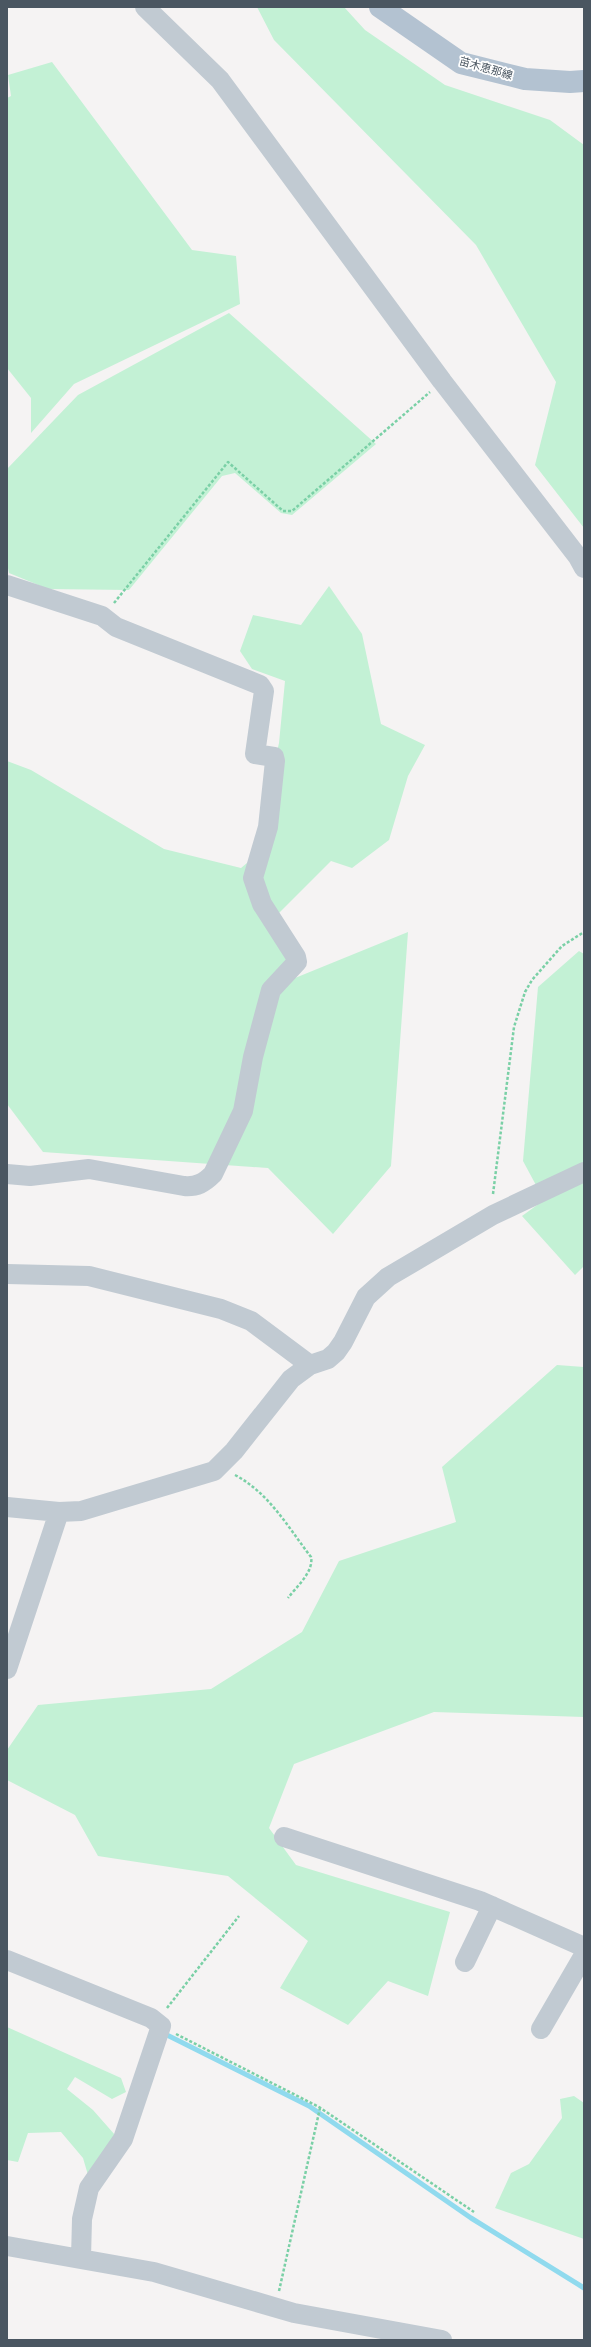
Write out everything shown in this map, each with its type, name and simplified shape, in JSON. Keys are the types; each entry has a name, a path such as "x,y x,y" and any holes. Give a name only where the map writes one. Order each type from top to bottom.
{"main road":[{"name":"苗木恵那線","path":"380,7 461,63 526,79 570,82 584,81"}],"street":[{"path":"145,7 220,80 442,381 578,557 584,568"},
{"path":"7,586 102,616 116,627 207,662 260,685 264,691 256,754 274,757 275,761 268,827 254,878 262,904 296,957 297,962 295,966 271,990 255,1050 243,1111 213,1174 207,1180 192,1187 89,1169 30,1176 7,1174"},
{"path":"7,1507 59,1512 81,1511 199,1477 214,1471 234,1451 291,1379 310,1365 328,1359 336,1352 343,1342 366,1297 388,1277 493,1215 584,1172"},
{"path":"7,1274 89,1276 220,1309 250,1321 310,1365"},
{"path":"7,1669 59,1512"},
{"path":"284,1837 492,1906 584,1947"},
{"path":"464,1962 492,1906"},
{"path":"540,2029 584,1955"},
{"path":"7,1960 151,2018 159,2024 124,2139 89,2188 82,2219 81,2258"},
{"path":"7,2246 154,2272 294,2313 442,2340"}],"path":[{"path":"102,616 228,462 283,511 292,511 442,381"},
{"path":"493,1215 493,1196 514,1027 525,992 532,980 562,946 584,932"},
{"path":"218,1467 248,1482 266,1497 311,1557 312,1564 309,1571 288,1598"},
{"path":"239,1916 159,2024 320,2108 474,2212"},
{"path":"275,2307 320,2108"}],"green space":[{"path":"257,7 344,7 365,30 445,85 550,120 584,145 584,528 535,465 556,382 476,245 274,40"},
{"path":"52,62 192,250 236,256 240,304 74,384 31,433 31,398 7,368 7,98 11,96 8,75"},
{"path":"229,313 376,444 292,515 281,513 235,473 222,476 129,590 48,589 9,573 7,563 7,469 78,395"},
{"path":"329,586 362,634 381,724 425,745 408,776 389,840 352,868 331,861 269,923 295,978 408,932 391,1166 333,1234 268,1168 43,1152 7,1104 7,761 31,770 164,849 241,868 253,858 279,743 285,681 252,669 240,651 253,615 301,625"},
{"path":"579,951 584,954 584,1266 575,1275 522,1216 544,1200 523,1161 538,987"},
{"path":"557,1365 584,1367 584,1717 434,1712 294,1764 269,1828 296,1865 450,1912 428,1996 388,1981 348,2025 280,1988 308,1941 228,1876 98,1856 75,1815 7,1780 7,1750 38,1705 211,1689 302,1632 339,1561 456,1522 442,1467"},
{"path":"7,2027 121,2078 126,2092 112,2099 75,2077 67,2089 93,2110 115,2135 88,2175 83,2158 61,2132 28,2133 18,2162 7,2160"},
{"path":"574,2096 584,2103 584,2239 495,2208 511,2173 529,2164 562,2118 560,2099"}],"waterway":[{"path":"163,2033 309,2106 471,2218 584,2288"}]}
